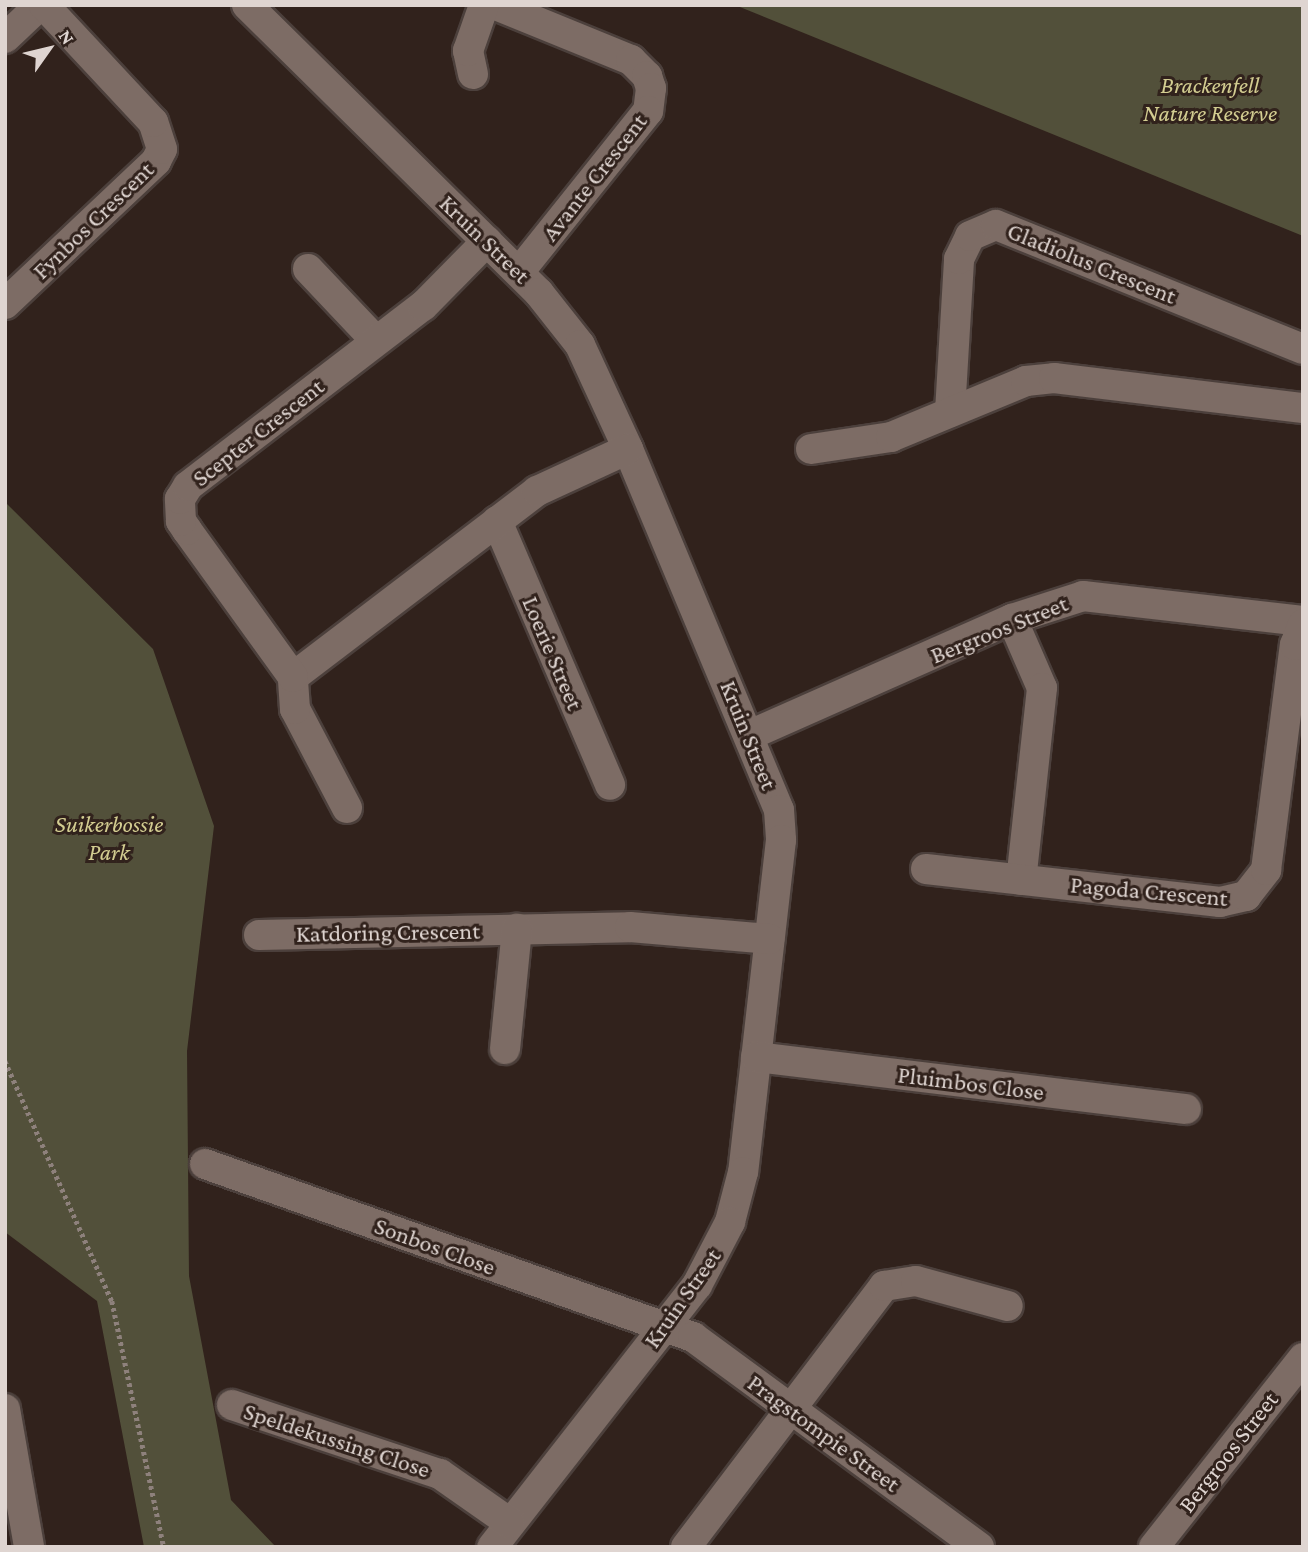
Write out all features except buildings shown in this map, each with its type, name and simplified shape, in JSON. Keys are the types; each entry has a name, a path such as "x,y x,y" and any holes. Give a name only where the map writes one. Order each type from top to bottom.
{"street":[{"path":"5,38 42,5"},
{"name":"Fynbos Crescent","path":"5,304 156,161 162,149 153,122 42,5"},
{"path":"473,74 468,51 484,5"},
{"name":"Avante Crescent","path":"496,5 631,61 651,88 648,111 519,272"},
{"name":"Kruin Street","path":"259,9 519,272 554,309 580,345 628,449 750,735 779,810 781,840 738,1200 716,1254 664,1328 492,1547"},
{"name":"Gladiolus Crescent","path":"950,412 959,259 971,236 996,225 1303,349"},
{"name":"Scepter Crescent","path":"293,677 187,530 179,510 180,499 188,486 423,306 487,241"},
{"path":"307,269 376,341"},
{"path":"811,449 891,437 1026,381 1054,378 1303,408"},
{"path":"347,808 295,709 293,677 551,482 628,449"},
{"name":"Loerie Street","path":"497,521 610,785"},
{"name":"Bergroos Street","path":"750,735 1012,619 1067,600 1099,595 1303,622"},
{"path":"1012,619 1042,688 1021,880"},
{"name":"Pagoda Crescent","path":"926,869 1220,902 1234,901 1255,889 1266,870 1295,645 1303,622"},
{"name":"Katdoring Crescent","path":"259,935 630,927 769,939"},
{"name":"Katdoring Crescent","path":"505,1049 517,929"},
{"name":"Pluimbos Close","path":"756,1057 1186,1109"},
{"name":"Sonbos Close","path":"205,1164 664,1328"},
{"path":"686,1547 884,1286 916,1281 1008,1306"},
{"name":"Pragstompie Street","path":"664,1328 693,1337 979,1547"},
{"name":"Bergroos Street","path":"1154,1547 1303,1358"},
{"name":"Speldekussing Close","path":"232,1405 440,1475 510,1523"},
{"path":"5,1409 29,1547"}],"path":[{"path":"5,1061 112,1301 164,1547"}],"green space":[{"name":"Brackenfell Nature Reserve","path":"735,5 1303,5 1303,236"},
{"name":"Suikerbossie Park","path":"5,502 153,649 214,826 187,1051 189,1276 231,1500 276,1547 144,1547 97,1301 5,1232"}]}
